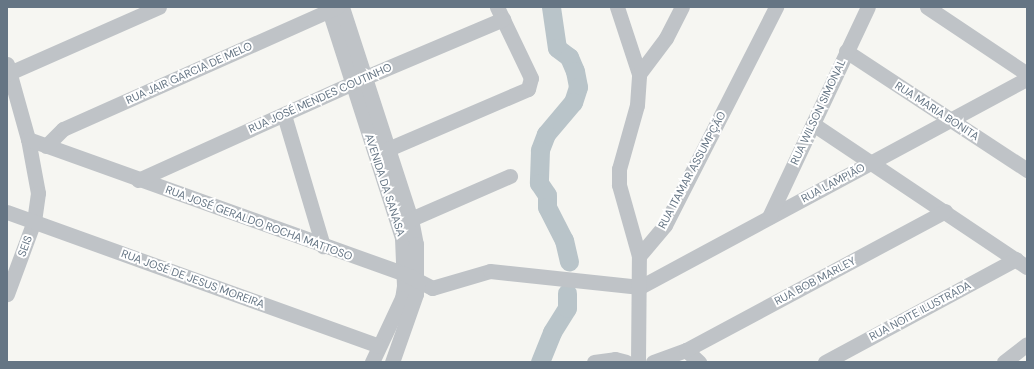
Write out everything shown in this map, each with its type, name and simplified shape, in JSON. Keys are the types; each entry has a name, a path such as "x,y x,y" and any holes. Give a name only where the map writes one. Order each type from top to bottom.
{"street":[{"path":"8,71 159,7"},
{"path":"617,7 639,74 637,105 619,169 620,185 639,256 640,287 638,362"},
{"path":"639,74 666,38 682,7"},
{"name":"RUA ITAMAR ASSUMPÇÃO","path":"639,256 665,225 776,7"},
{"name":"RUA WILSON SIMONAL","path":"769,217 868,7"},
{"path":"927,7 1027,74"},
{"path":"950,22 952,7"},
{"name":"AVENIDA DA SANASA","path":"334,8 366,77 411,219 416,244 410,276 402,298 372,362"},
{"name":"AVENIDA DA SANASA","path":"334,8 352,83 402,238 410,276 412,310 392,362"},
{"name":"RUA JAIR GARCIA DE MELO","path":"46,146 63,129 334,8"},
{"path":"388,150 528,89 532,78 500,13"},
{"name":"RUA JOSÉ MENDES COUTINHO","path":"138,180 284,115 500,13"},
{"name":"RUA MARIA BONITA","path":"846,51 1027,170"},
{"name":"SEIS","path":"7,294 34,221 38,193 28,140 8,71"},
{"name":"RUA LAMPIÃO","path":"640,287 872,162 949,118 1027,79"},
{"path":"284,115 323,246"},
{"path":"813,124 1021,263"},
{"name":"RUA JOSÉ GERALDO ROCHA MATTOSO","path":"28,140 410,276 432,288 490,271 640,287"},
{"path":"411,219 510,176"},
{"name":"RUA BOB MARLEY","path":"653,362 686,350 945,211"},
{"name":"RUA JOSÉ DE JESUS MOREIRA","path":"7,212 379,346"},
{"name":"RUA NOITE ILUSTRADA","path":"825,362 1021,263"},
{"path":"1004,362 1027,344"},
{"path":"686,350 699,362"},
{"path":"594,362 615,359 626,362"}],"waterway":[{"path":"551,7 557,48 569,57 575,71 578,87 573,102 546,134 540,150 539,183 547,195 547,207 564,240 569,261"},
{"path":"540,362 552,332 567,308 567,293"}]}
